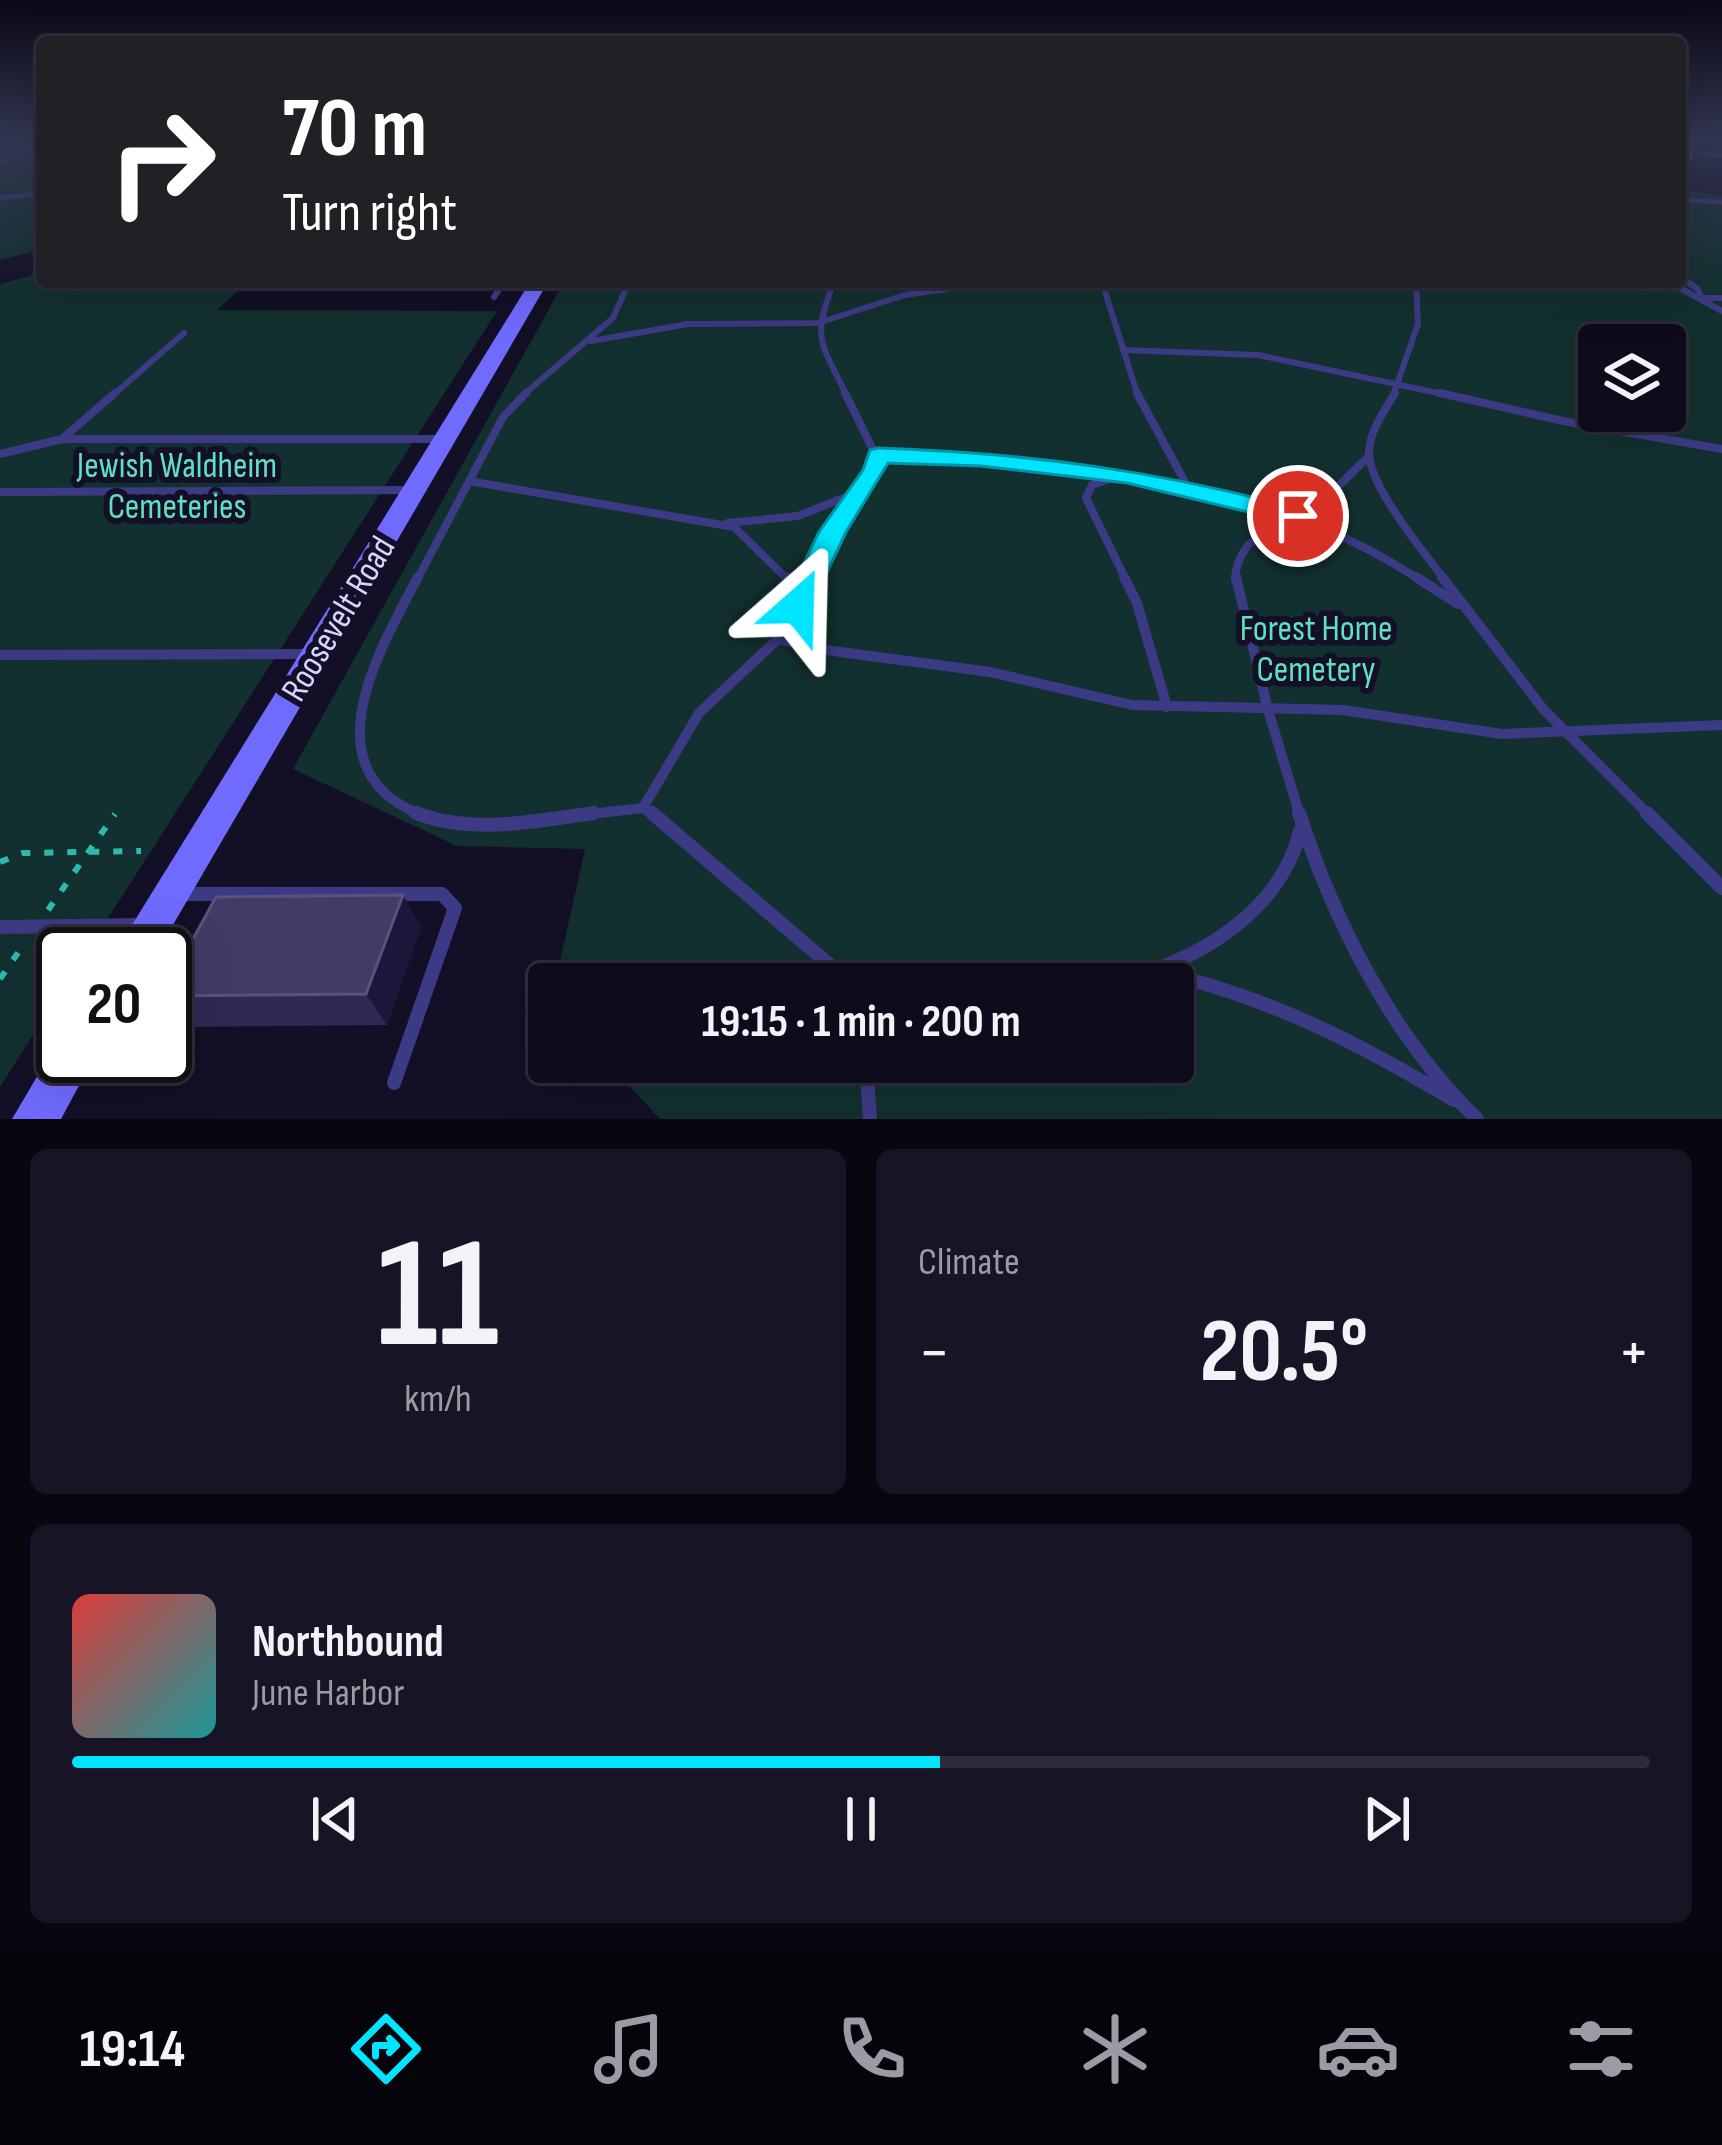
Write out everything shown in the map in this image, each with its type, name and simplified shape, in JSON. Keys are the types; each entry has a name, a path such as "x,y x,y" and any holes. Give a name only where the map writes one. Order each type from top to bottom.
{"main road":[{"name":"Roosevelt Road","path":"150,927 535,288"},
{"path":"35,1119 57,1083"}],"lane":[{"path":"0,198 36,194"},
{"path":"1686,200 1722,202"},
{"path":"1686,281 1698,289 1701,298"},
{"path":"494,297 500,288"},
{"path":"628,288 625,303 586,342 516,398 371,666 359,722 361,759 413,812 438,820 505,822 643,808 660,817 828,963"},
{"path":"643,808 699,713 778,639 832,532 875,470 878,455 826,357 818,323 832,288"},
{"path":"586,342 688,324 818,323 905,295 952,288"},
{"path":"1104,288 1163,451 1187,486"},
{"path":"1416,288 1418,324 1400,383 1373,432 1369,456 1383,489 1463,607 1565,732 1722,888"},
{"path":"1682,288 1722,311"},
{"path":"1701,298 1722,298"},
{"path":"62,439 184,333"},
{"path":"1123,350 1253,351 1329,364 1602,430 1722,448"},
{"path":"0,454 62,439 444,439"},
{"path":"878,455 981,459 1187,486 1298,516 1356,541 1463,607"},
{"path":"1369,456 1328,496 1251,538 1234,565 1235,586 1300,827 1352,944 1399,1021 1460,1104"},
{"path":"1127,476 1092,485 1087,499 1138,603 1167,707"},
{"path":"469,482 716,523 746,533 786,573 798,606"},
{"path":"2,492 413,490"},
{"path":"716,523 798,516 858,492"},
{"path":"778,639 818,649 954,666 1132,705 1342,710 1502,734 1722,725"},
{"path":"0,656 315,654"},
{"path":"1172,963 1231,926 1266,895 1290,866 1299,847 1300,827"},
{"path":"170,894 442,894 452,901 455,908 394,1083"},
{"path":"0,927 152,924"},
{"path":"1194,979 1287,1010 1382,1057 1477,1119"},
{"path":"867,1083 870,1119"}],"path":[{"path":"0,979 115,814"},
{"path":"0,862 23,853 141,851"}],"green space":[{"path":"0,193 36,193 36,251 0,260"},
{"name":"Forest Home Cemetery","path":"1686,193 1722,195 1722,1119 660,1119 627,1083 1194,1083 1194,963 560,963 585,849 457,846 293,769 561,288 1686,288"},
{"name":"Jewish Waldheim Cemeteries","path":"36,275 36,288 241,288 217,310 497,311 102,927 36,927 36,1030 0,1087 0,284"}],"building":[{"path":"403,895 366,994 192,996 192,941 216,897"}],"route":[{"path":"798,606 832,532 875,470 878,455 1020,462 1127,476 1187,486 1298,516"}]}
